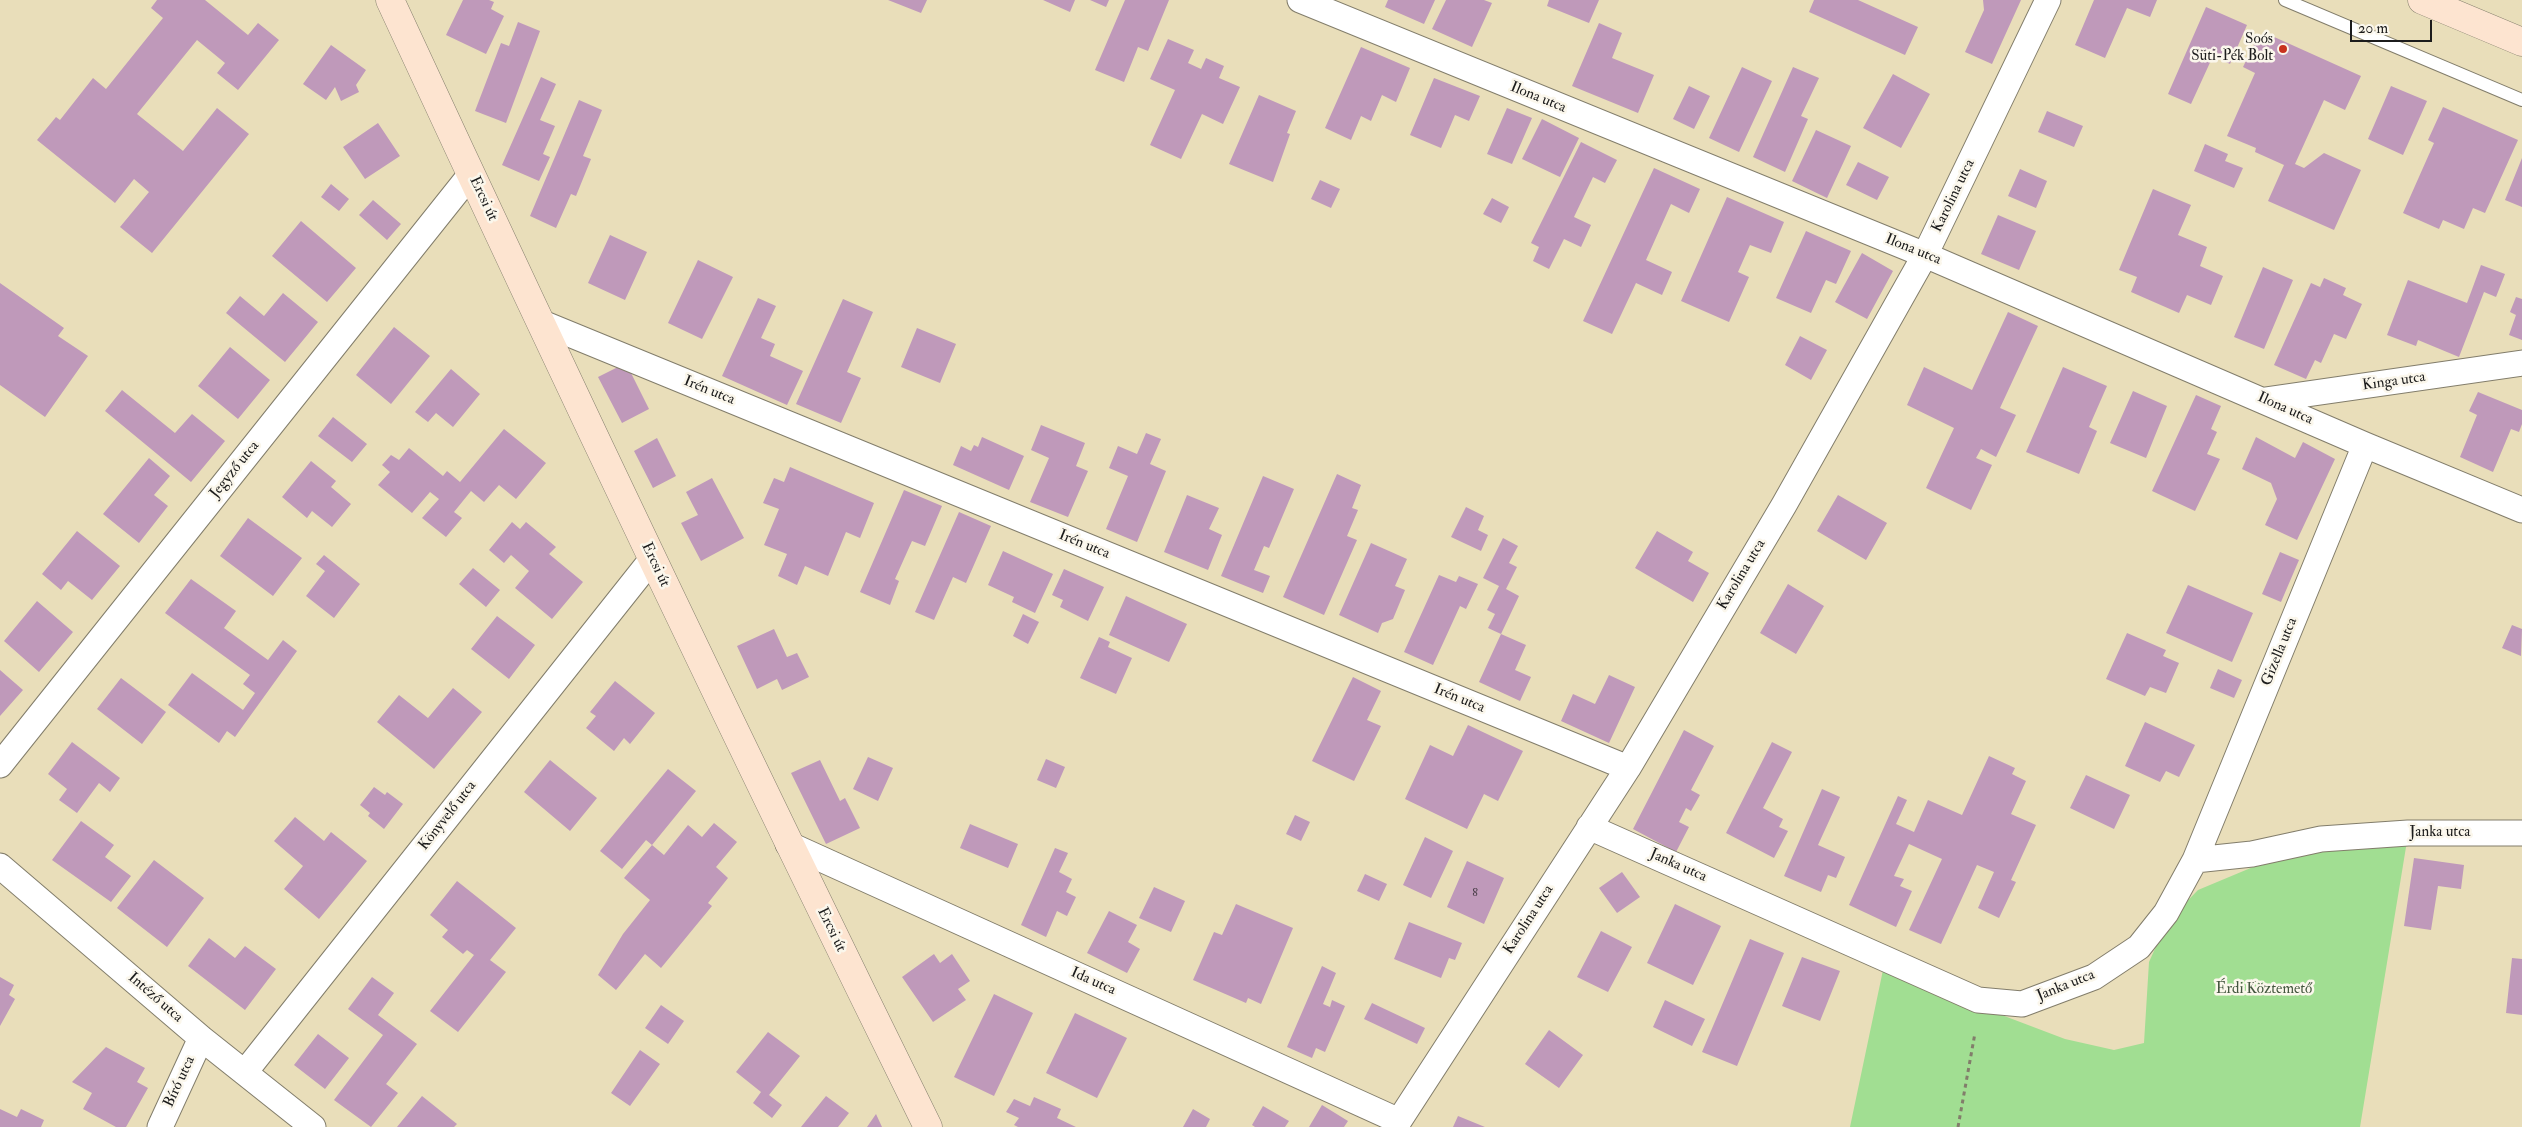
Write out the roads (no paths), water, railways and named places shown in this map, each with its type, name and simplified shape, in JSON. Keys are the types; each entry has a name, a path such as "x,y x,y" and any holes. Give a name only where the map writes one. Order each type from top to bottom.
{"main road":[{"name":"Ercsi út","path":"390,0 540,322 788,844 928,1127"},
{"path":"2422,0 2522,42"}],"street":[{"name":"Ilona utca","path":"1300,0 1925,254 2365,445 2522,510"},
{"name":"Karolina utca","path":"1397,1124 1628,768 1784,505 1925,254 2048,0"},
{"name":"Jegyző utca","path":"0,765 471,174"},
{"name":"Irén utca","path":"540,322 1628,768"},
{"name":"Kinga utca","path":"2265,400 2522,363"},
{"name":"Gizella utca","path":"2194,860 2365,445"},
{"name":"Könyvelő utca","path":"245,1072 652,559"},
{"name":"Janka utca","path":"1589,827 1978,1000 2022,1004 2094,977 2139,947 2166,913 2194,860 2252,854 2321,839 2408,833 2522,833"},
{"name":"Ida utca","path":"788,844 1397,1124"},
{"name":"Intéző utca","path":"0,866 201,1038 313,1127"},
{"name":"Bíró utca","path":"160,1127 201,1038"}],"lane":[{"path":"2284,0 2522,100"}],"place":[{"name":"Soós Süti-Pék Bolt","path":"2283,49"}],"park label":[{"name":"Érdi Köztemető","path":"2264,990"}]}
